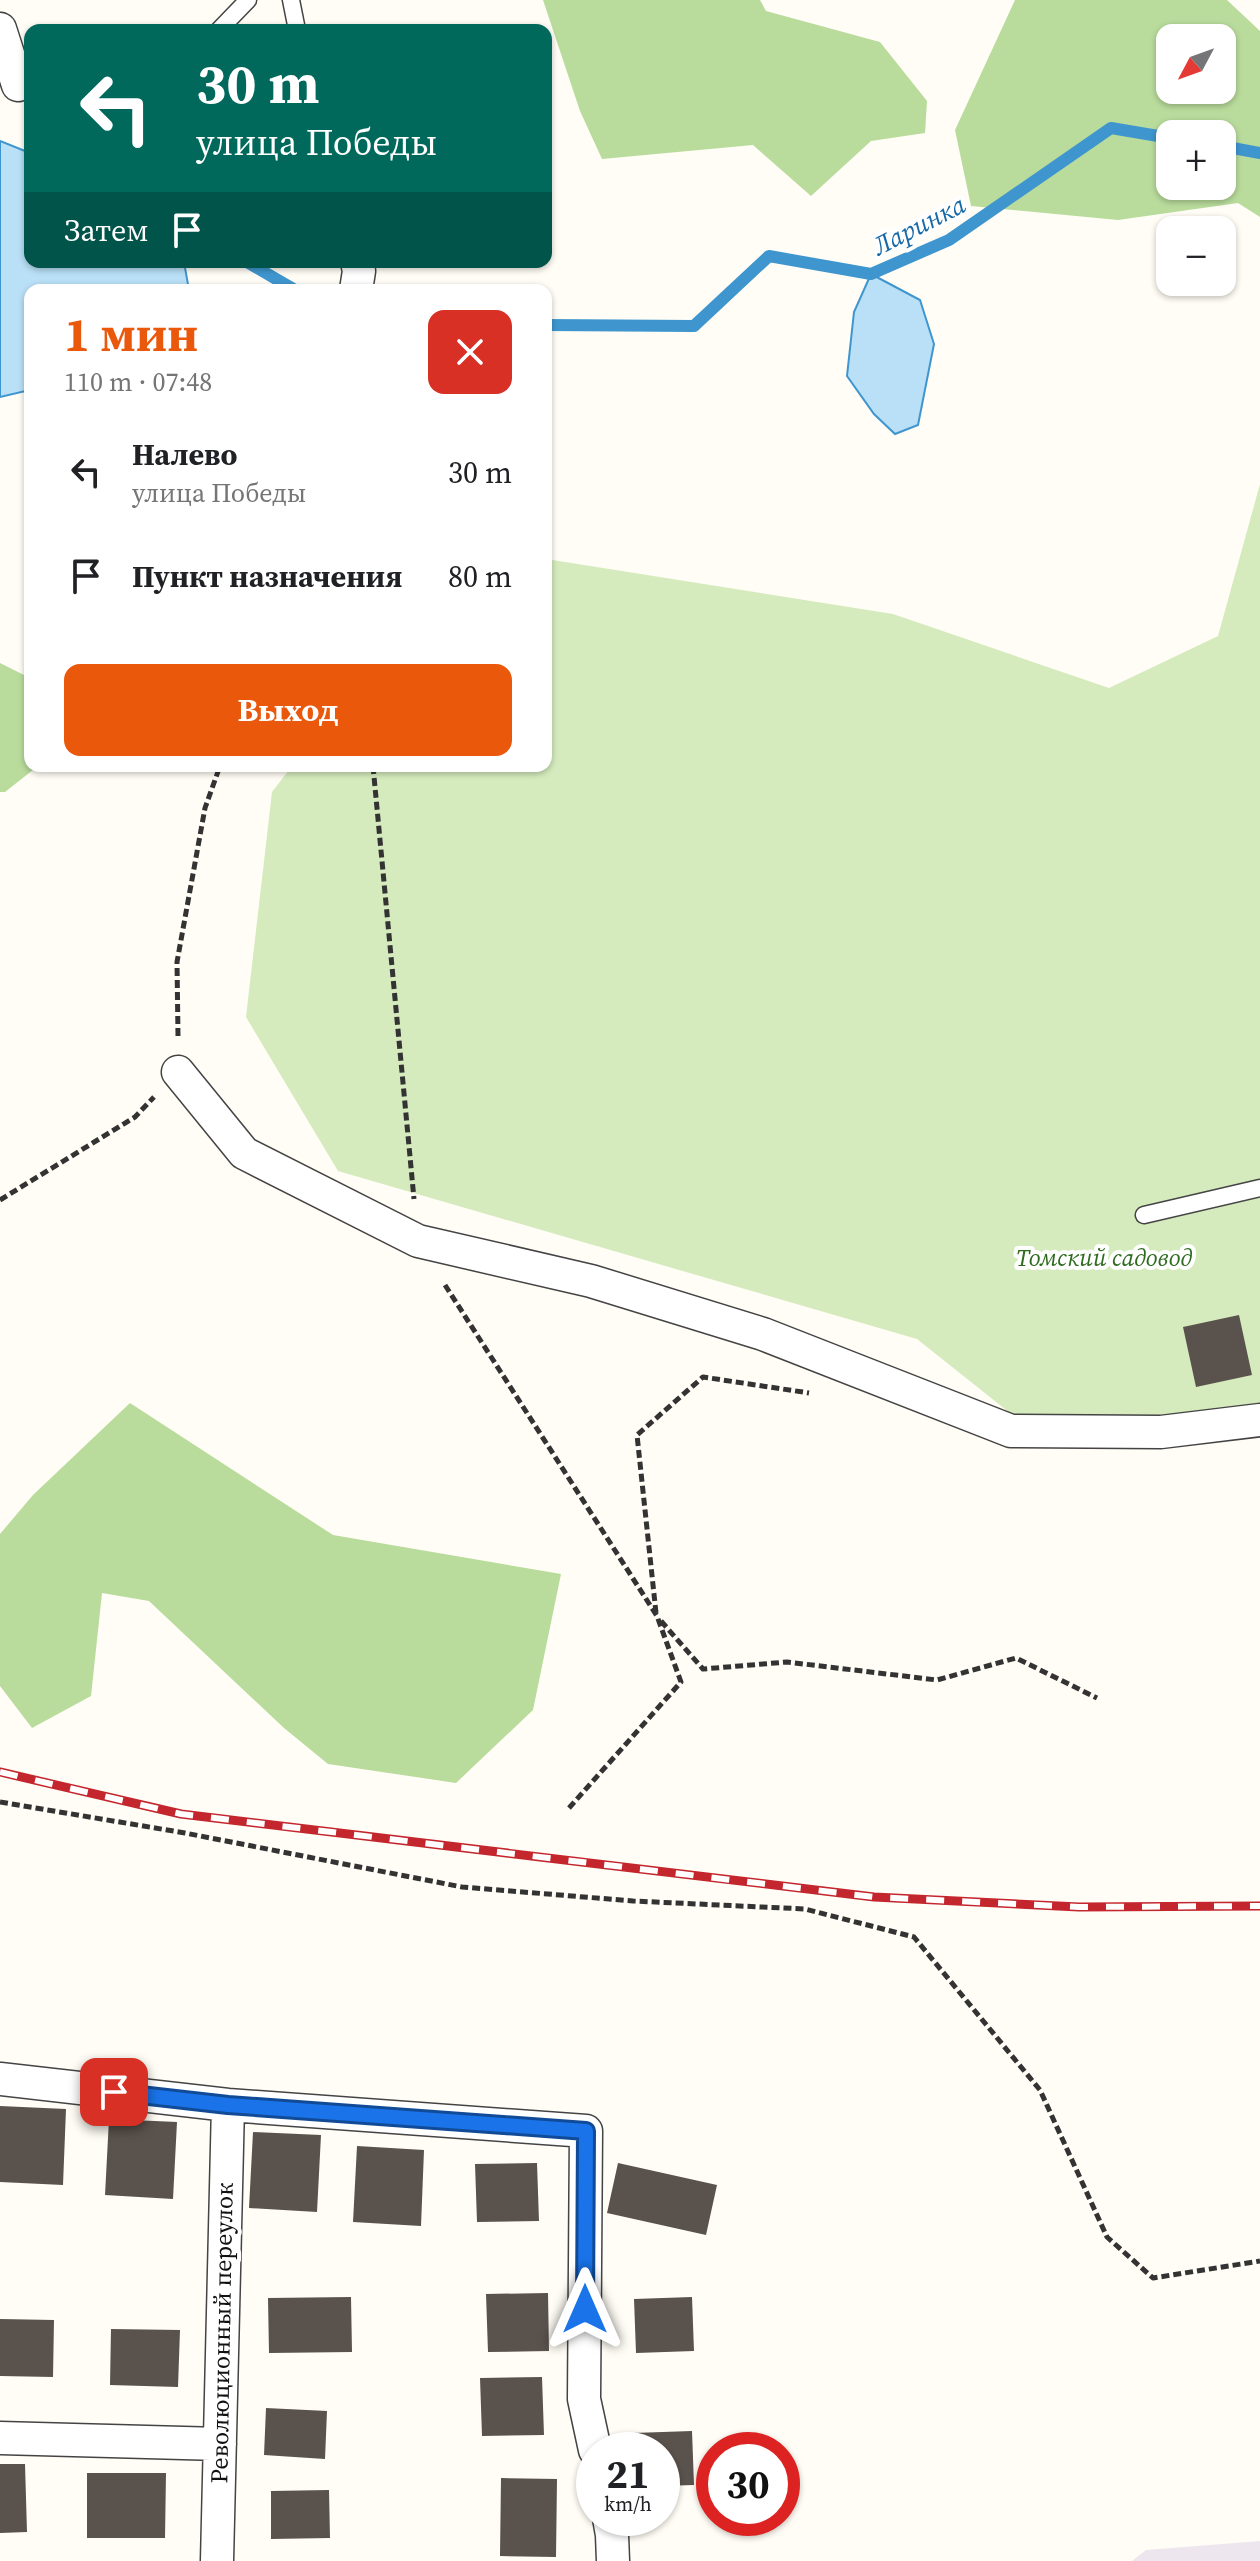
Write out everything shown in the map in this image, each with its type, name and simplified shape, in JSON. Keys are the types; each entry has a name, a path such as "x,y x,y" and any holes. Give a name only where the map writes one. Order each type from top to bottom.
{"street":[{"path":"0,29 16,85"},
{"path":"178,1072 244,1153 418,1241 591,1281 763,1334 1011,1431 1161,1432 1260,1420"},
{"path":"0,2079 228,2105 586,2131 584,2399 591,2432"},
{"name":"Революционный переулок","path":"217,2561 228,2105"},
{"path":"0,2438 220,2444"},
{"path":"612,2536 613,2561"}],"lane":[{"path":"225,24 248,0"},
{"path":"291,0 296,24"},
{"path":"1144,1215 1260,1188"}],"path":[{"path":"0,1200 135,1117 178,1072 177,962 205,808 218,772"},
{"path":"374,772 418,1241 657,1616 703,1669 787,1662 937,1680 1016,1658 1097,1698"},
{"path":"569,1808 681,1682 657,1616 637,1435 703,1377 824,1395"},
{"path":"0,1802 185,1833 462,1887 633,1901 805,1909 914,1937 1040,2090 1107,2237 1153,2278 1260,2261"}],"shaded area":[{"path":"1260,2541 1260,2561 1132,2561 1146,2550"}],"green space":[{"path":"543,0 760,0 766,11 880,42 927,101 925,133 871,141 811,196 753,145 602,159 580,111"},
{"path":"1015,0 1227,0 1260,31 1260,217 1238,203 1118,220 971,206 955,130"},
{"name":"Томский садовод","path":"1260,484 1260,1405 1160,1418 1015,1417 917,1339 338,1171 246,1017 272,792 287,772 552,772 552,560 893,614 1109,688 1218,636"},
{"path":"0,663 24,675 24,772 30,772 5,792 0,792"},
{"path":"130,1403 333,1535 561,1574 533,1710 456,1783 328,1764 284,1728 149,1601 102,1593 91,1696 32,1728 0,1686 0,1534 33,1495"}],"water":[{"path":"0,141 24,151 24,268 185,268 188,284 24,284 24,391 0,397"},
{"path":"871,274 920,300 934,344 918,425 895,434 874,414 847,376 854,312"}],"building":[{"path":"1239,1315 1252,1375 1196,1387 1183,1327"},
{"path":"0,2106 66,2109 63,2185 0,2182"},
{"path":"109,2119 177,2122 173,2199 105,2195"},
{"path":"253,2132 321,2135 317,2212 249,2208"},
{"path":"357,2146 424,2150 421,2226 353,2222"},
{"path":"537,2163 539,2221 477,2222 475,2164"},
{"path":"618,2163 717,2185 706,2235 607,2213"},
{"path":"548,2293 549,2351 488,2352 486,2294"},
{"path":"351,2297 352,2352 269,2353 268,2298"},
{"path":"692,2297 694,2351 636,2353 634,2299"},
{"path":"0,2319 54,2320 53,2377 0,2376"},
{"path":"111,2329 180,2330 178,2387 110,2385"},
{"path":"542,2377 544,2435 482,2436 480,2378"},
{"path":"266,2408 327,2411 325,2459 264,2455"},
{"path":"692,2431 694,2485 680,2485 680,2432 662,2432"},
{"path":"0,2464 25,2464 27,2532 0,2533"},
{"path":"87,2473 166,2473 165,2538 87,2538"},
{"path":"501,2478 557,2479 556,2557 500,2556"},
{"path":"329,2490 330,2538 271,2539 271,2491"}],"waterway":[{"name":"Ларинка","path":"552,325 694,326 769,256 871,274 949,240 1111,128 1156,136"},
{"name":"Ларинка","path":"1236,149 1260,153"},
{"name":"Ларинка","path":"257,268 285,284"}],"railway":[{"path":"0,1772 181,1814 874,1897 1079,1907 1260,1906"}],"route":[{"path":"114,2092 228,2105 586,2131 585,2309"}]}
